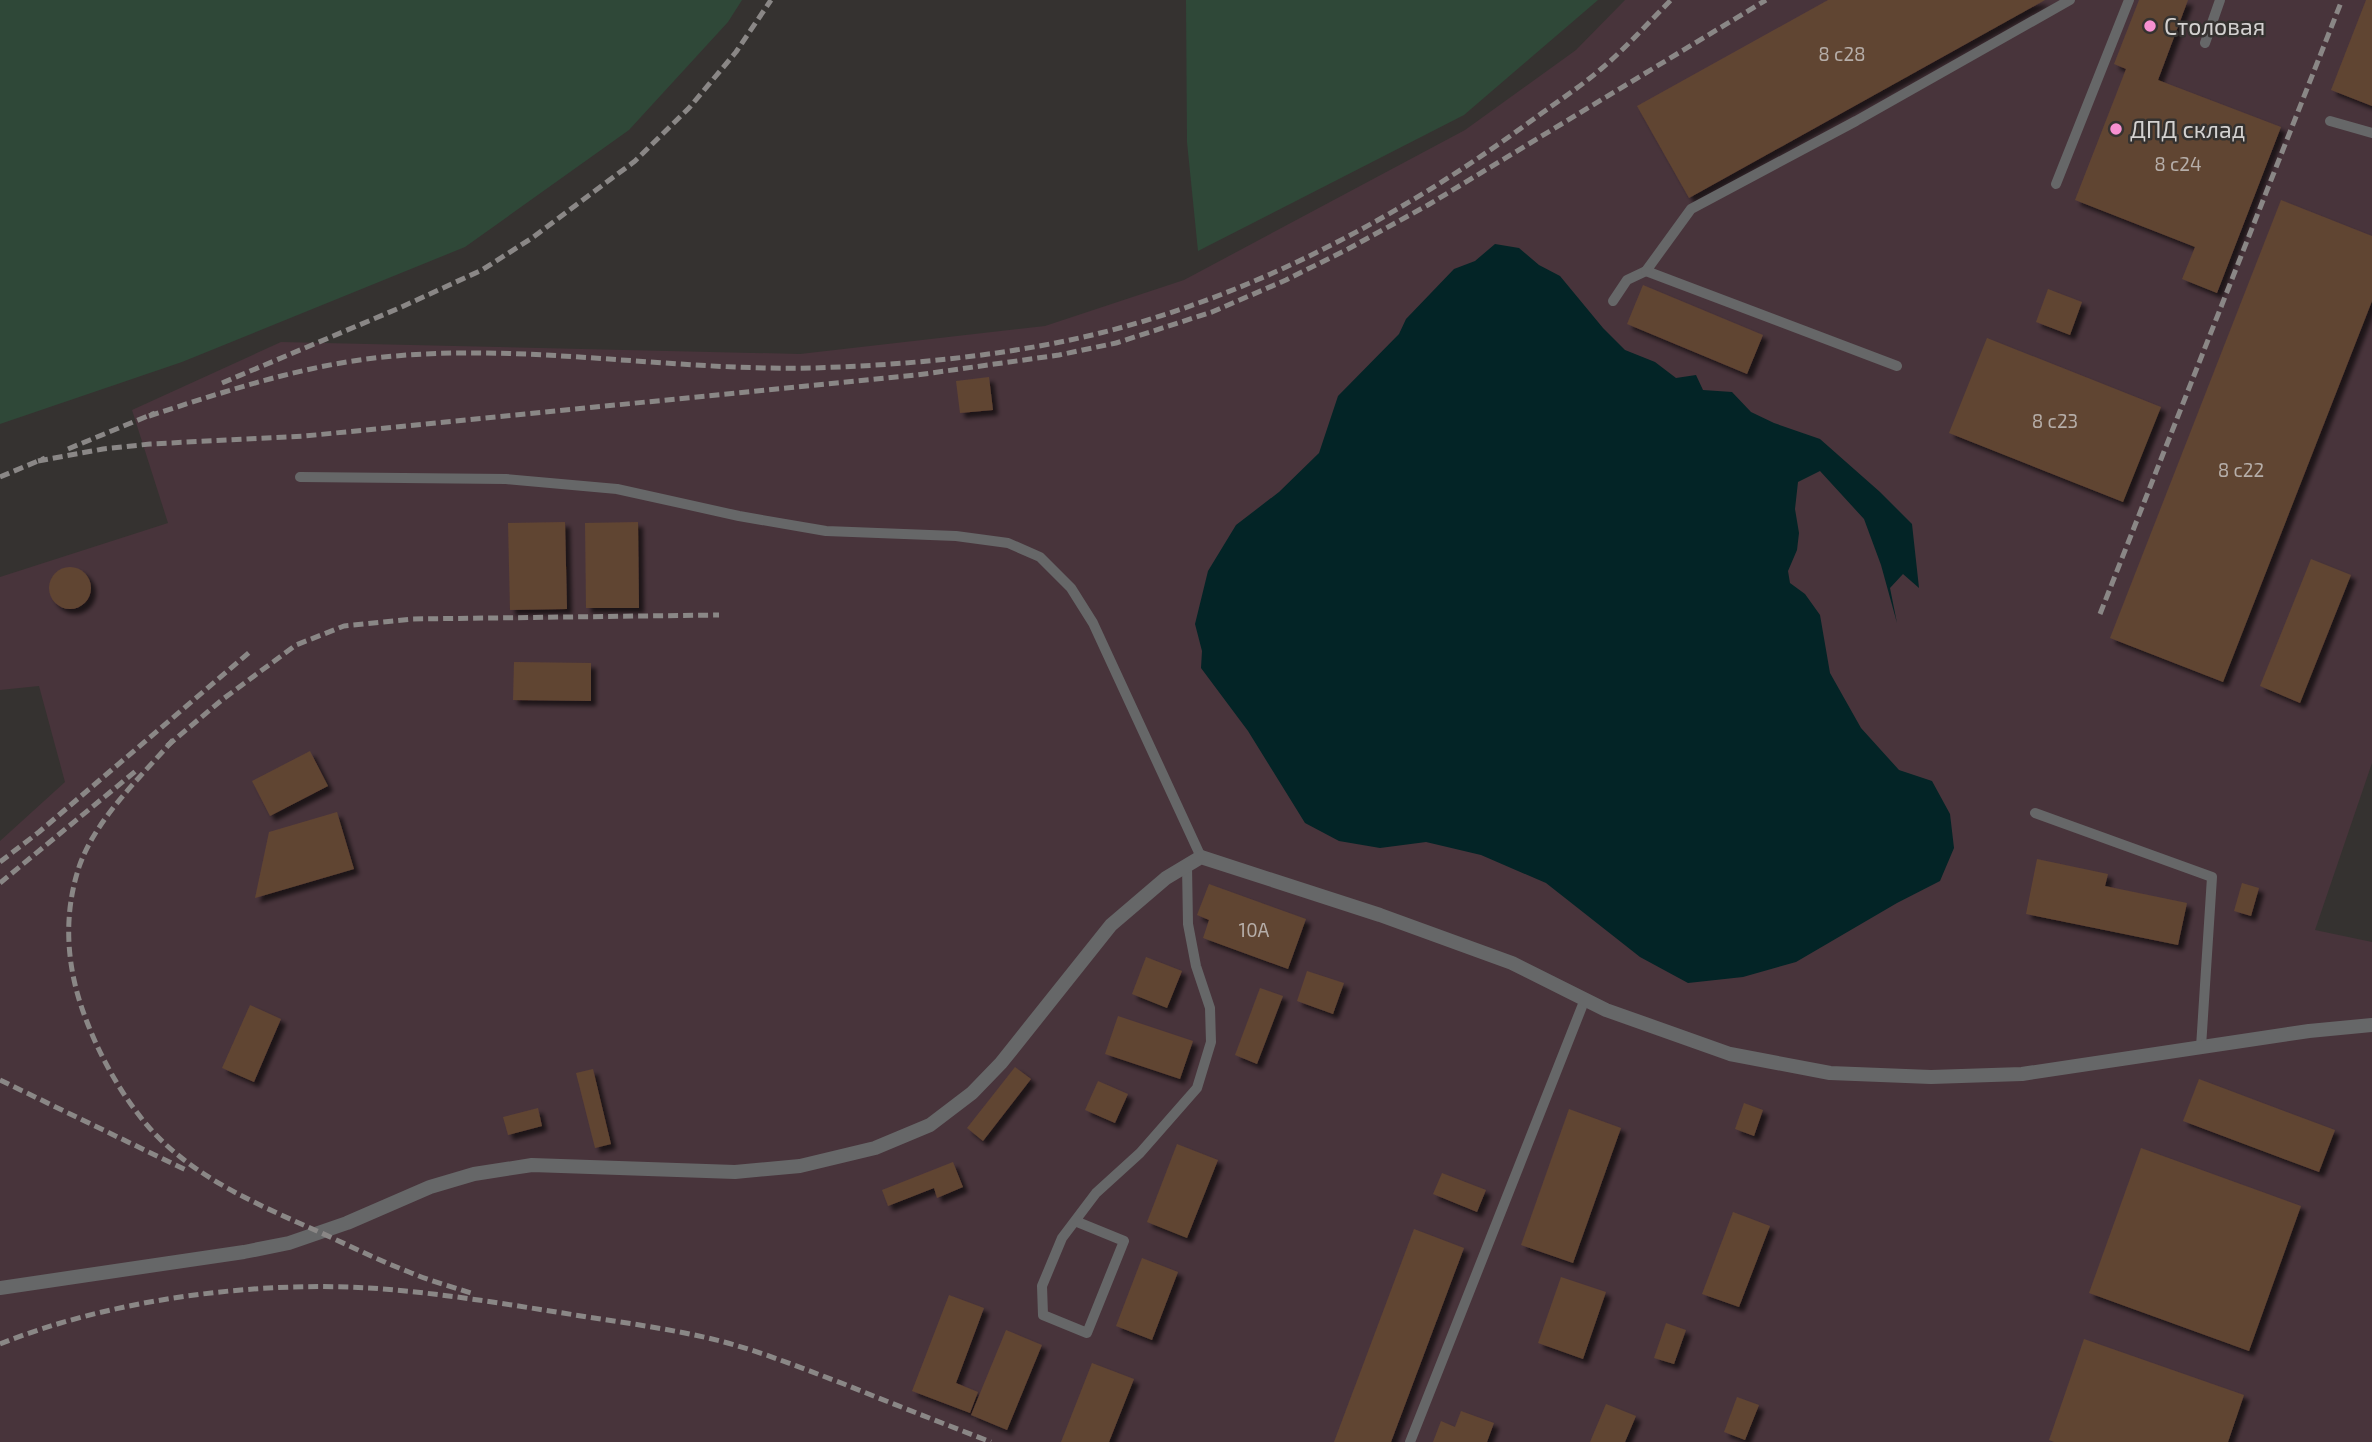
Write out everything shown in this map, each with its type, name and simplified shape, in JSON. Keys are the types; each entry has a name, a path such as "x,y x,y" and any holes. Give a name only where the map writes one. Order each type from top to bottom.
{"street":[{"path":"0,1288 289,1243 347,1223 430,1187 498,1170 532,1165 735,1172 800,1166 875,1148 930,1125 972,1093 1001,1063 1111,925 1166,878 1201,857 1404,923 1512,963 1606,1010 1730,1054 1830,1073 1931,1077 2022,1073 2309,1031 2372,1025"}],"lane":[{"path":"1613,301 1627,280 1646,271 1691,209 1856,121 2070,0"},
{"path":"2056,184 2129,0"},
{"path":"2205,43 2220,0"},
{"path":"2330,121 2372,133"},
{"path":"1646,271 1898,366"},
{"path":"300,477 506,479 617,489 739,516 826,531 956,536 1008,543 1040,556 1071,588 1093,623 1201,857"},
{"path":"2035,813 2212,877 2201,1047"},
{"path":"1075,1221 1124,1241 1087,1334 1043,1315 1042,1286 1062,1238 1096,1193 1140,1153 1197,1087 1211,1042 1210,1008 1196,966 1188,924 1187,866"},
{"path":"1410,1442 1585,999"}],"shaded area":[{"path":"1625,0 2372,0 2372,763 2315,930 2372,942 2372,1442 0,1442 0,841 65,782 39,686 0,690 0,577 168,523 132,410 281,342 800,354 1045,326 1184,280 1465,130 1576,50"}],"green space":[{"path":"0,0 742,0 728,22 629,130 465,247 182,362 0,424"},
{"path":"1186,0 1598,0 1464,115 1198,251 1187,142"}],"water":[{"path":"1495,244 1519,248 1539,265 1560,276 1625,350 1655,362 1676,378 1696,375 1703,390 1732,392 1751,412 1820,439 1912,524 1919,588 1903,574 1890,588 1897,623 1881,565 1864,519 1820,471 1798,482 1795,509 1799,533 1797,550 1788,571 1790,583 1805,594 1820,615 1830,673 1861,728 1899,770 1932,781 1950,814 1954,848 1940,881 1796,962 1743,977 1688,983 1640,957 1546,883 1481,855 1426,842 1380,848 1339,841 1305,823 1248,731 1201,668 1202,651 1195,624 1208,571 1236,525 1279,492 1319,453 1338,396 1399,334 1406,319 1454,269 1475,261"}],"building":[{"path":"1828,0 2045,0 1689,198 1637,106"},
{"path":"2139,0 2188,0 2158,80 2281,127 2217,293 2182,279 2195,247 2075,200 2126,69 2114,64"},
{"path":"2366,0 2372,0 2372,106 2331,90"},
{"path":"2281,200 2372,236 2372,301 2223,682 2110,638"},
{"path":"1643,285 1763,335 1747,374 1627,324"},
{"path":"2048,289 2082,302 2070,335 2036,322"},
{"path":"1987,338 2161,407 2123,502 1949,433"},
{"path":"989,377 993,410 960,413 956,381"},
{"path":"565,522 567,609 510,610 508,523"},
{"path":"638,522 639,608 586,608 585,523"},
{"path":"2311,559 2351,575 2300,703 2260,686"},
{"path":"70,567 85,573 91,588 85,603 70,609 55,603 49,588 55,573"},
{"path":"514,662 591,663 591,701 513,700"},
{"path":"310,751 328,786 270,816 252,781"},
{"path":"337,812 354,869 255,898 269,832"},
{"path":"2037,859 2108,874 2105,886 2187,903 2178,945 2026,914"},
{"path":"2242,883 2259,888 2251,916 2234,911"},
{"path":"1209,884 1306,919 1288,969 1203,938 1209,920 1197,915"},
{"path":"1146,957 1182,971 1167,1008 1132,994"},
{"path":"1307,971 1344,983 1333,1014 1297,1001"},
{"path":"1260,988 1283,996 1257,1064 1235,1055"},
{"path":"250,1005 281,1019 254,1082 222,1068"},
{"path":"1118,1016 1193,1041 1180,1079 1105,1054"},
{"path":"1015,1067 1031,1079 983,1141 967,1128"},
{"path":"593,1069 611,1144 595,1148 576,1073"},
{"path":"2199,1079 2335,1130 2319,1172 2183,1121"},
{"path":"1098,1081 1128,1094 1115,1123 1085,1110"},
{"path":"1744,1103 1763,1110 1754,1136 1735,1129"},
{"path":"538,1108 542,1126 508,1135 503,1117"},
{"path":"1569,1109 1621,1128 1573,1263 1521,1245"},
{"path":"1177,1144 1218,1160 1187,1238 1147,1222"},
{"path":"2141,1148 2301,1206 2249,1351 2089,1293"},
{"path":"953,1162 963,1187 937,1198 934,1188 888,1206 882,1190"},
{"path":"1442,1173 1486,1190 1477,1212 1433,1194"},
{"path":"1733,1212 1770,1226 1739,1307 1702,1294"},
{"path":"1414,1229 1464,1248 1391,1442 1334,1442"},
{"path":"1142,1258 1178,1272 1152,1340 1116,1326"},
{"path":"1561,1277 1606,1292 1583,1359 1538,1343"},
{"path":"949,1295 984,1308 956,1383 978,1392 970,1413 912,1391"},
{"path":"1666,1323 1686,1330 1674,1364 1654,1358"},
{"path":"1006,1330 1042,1345 1007,1430 971,1415"},
{"path":"2084,1339 2244,1395 2228,1442 2049,1440"},
{"path":"1092,1363 1134,1379 1109,1442 1061,1442"},
{"path":"1737,1397 1759,1405 1745,1440 1724,1432"},
{"path":"1606,1404 1636,1416 1625,1442 1590,1442"},
{"path":"1461,1411 1494,1423 1487,1442 1433,1442 1441,1421 1455,1427"}],"railway":[{"path":"222,383 482,270 532,238 635,161 689,108 736,52 771,0"},
{"path":"149,416 301,371 395,356 499,353 708,366 812,368 964,357 1039,346 1112,330 1169,313 1280,270 1334,244 1437,185 1585,82 1619,53 1671,0"},
{"path":"38,461 103,449 150,444 305,436 917,375 1059,355 1116,343 1212,312 1348,249 1428,205 1766,0"},
{"path":"2100,614 2342,0"},
{"path":"68,449 155,413"},
{"path":"0,477 45,458"},
{"path":"167,746 223,699 296,645 344,626 413,619 719,615"},
{"path":"0,862 39,832 252,650"},
{"path":"173,740 120,799 96,832 79,867 70,906 69,945 75,984 93,1037 107,1066 134,1109 155,1134 191,1165 211,1178 253,1201 386,1262 474,1294"},
{"path":"0,883 137,770"},
{"path":"0,1080 188,1171"},
{"path":"0,1344 42,1329 134,1305 229,1291 324,1287 417,1292 644,1326 724,1342 799,1367 991,1442"}],"place":[{"name":"Столовая","path":"2150,26"},
{"name":"ДПД склад","path":"2116,129"}]}
